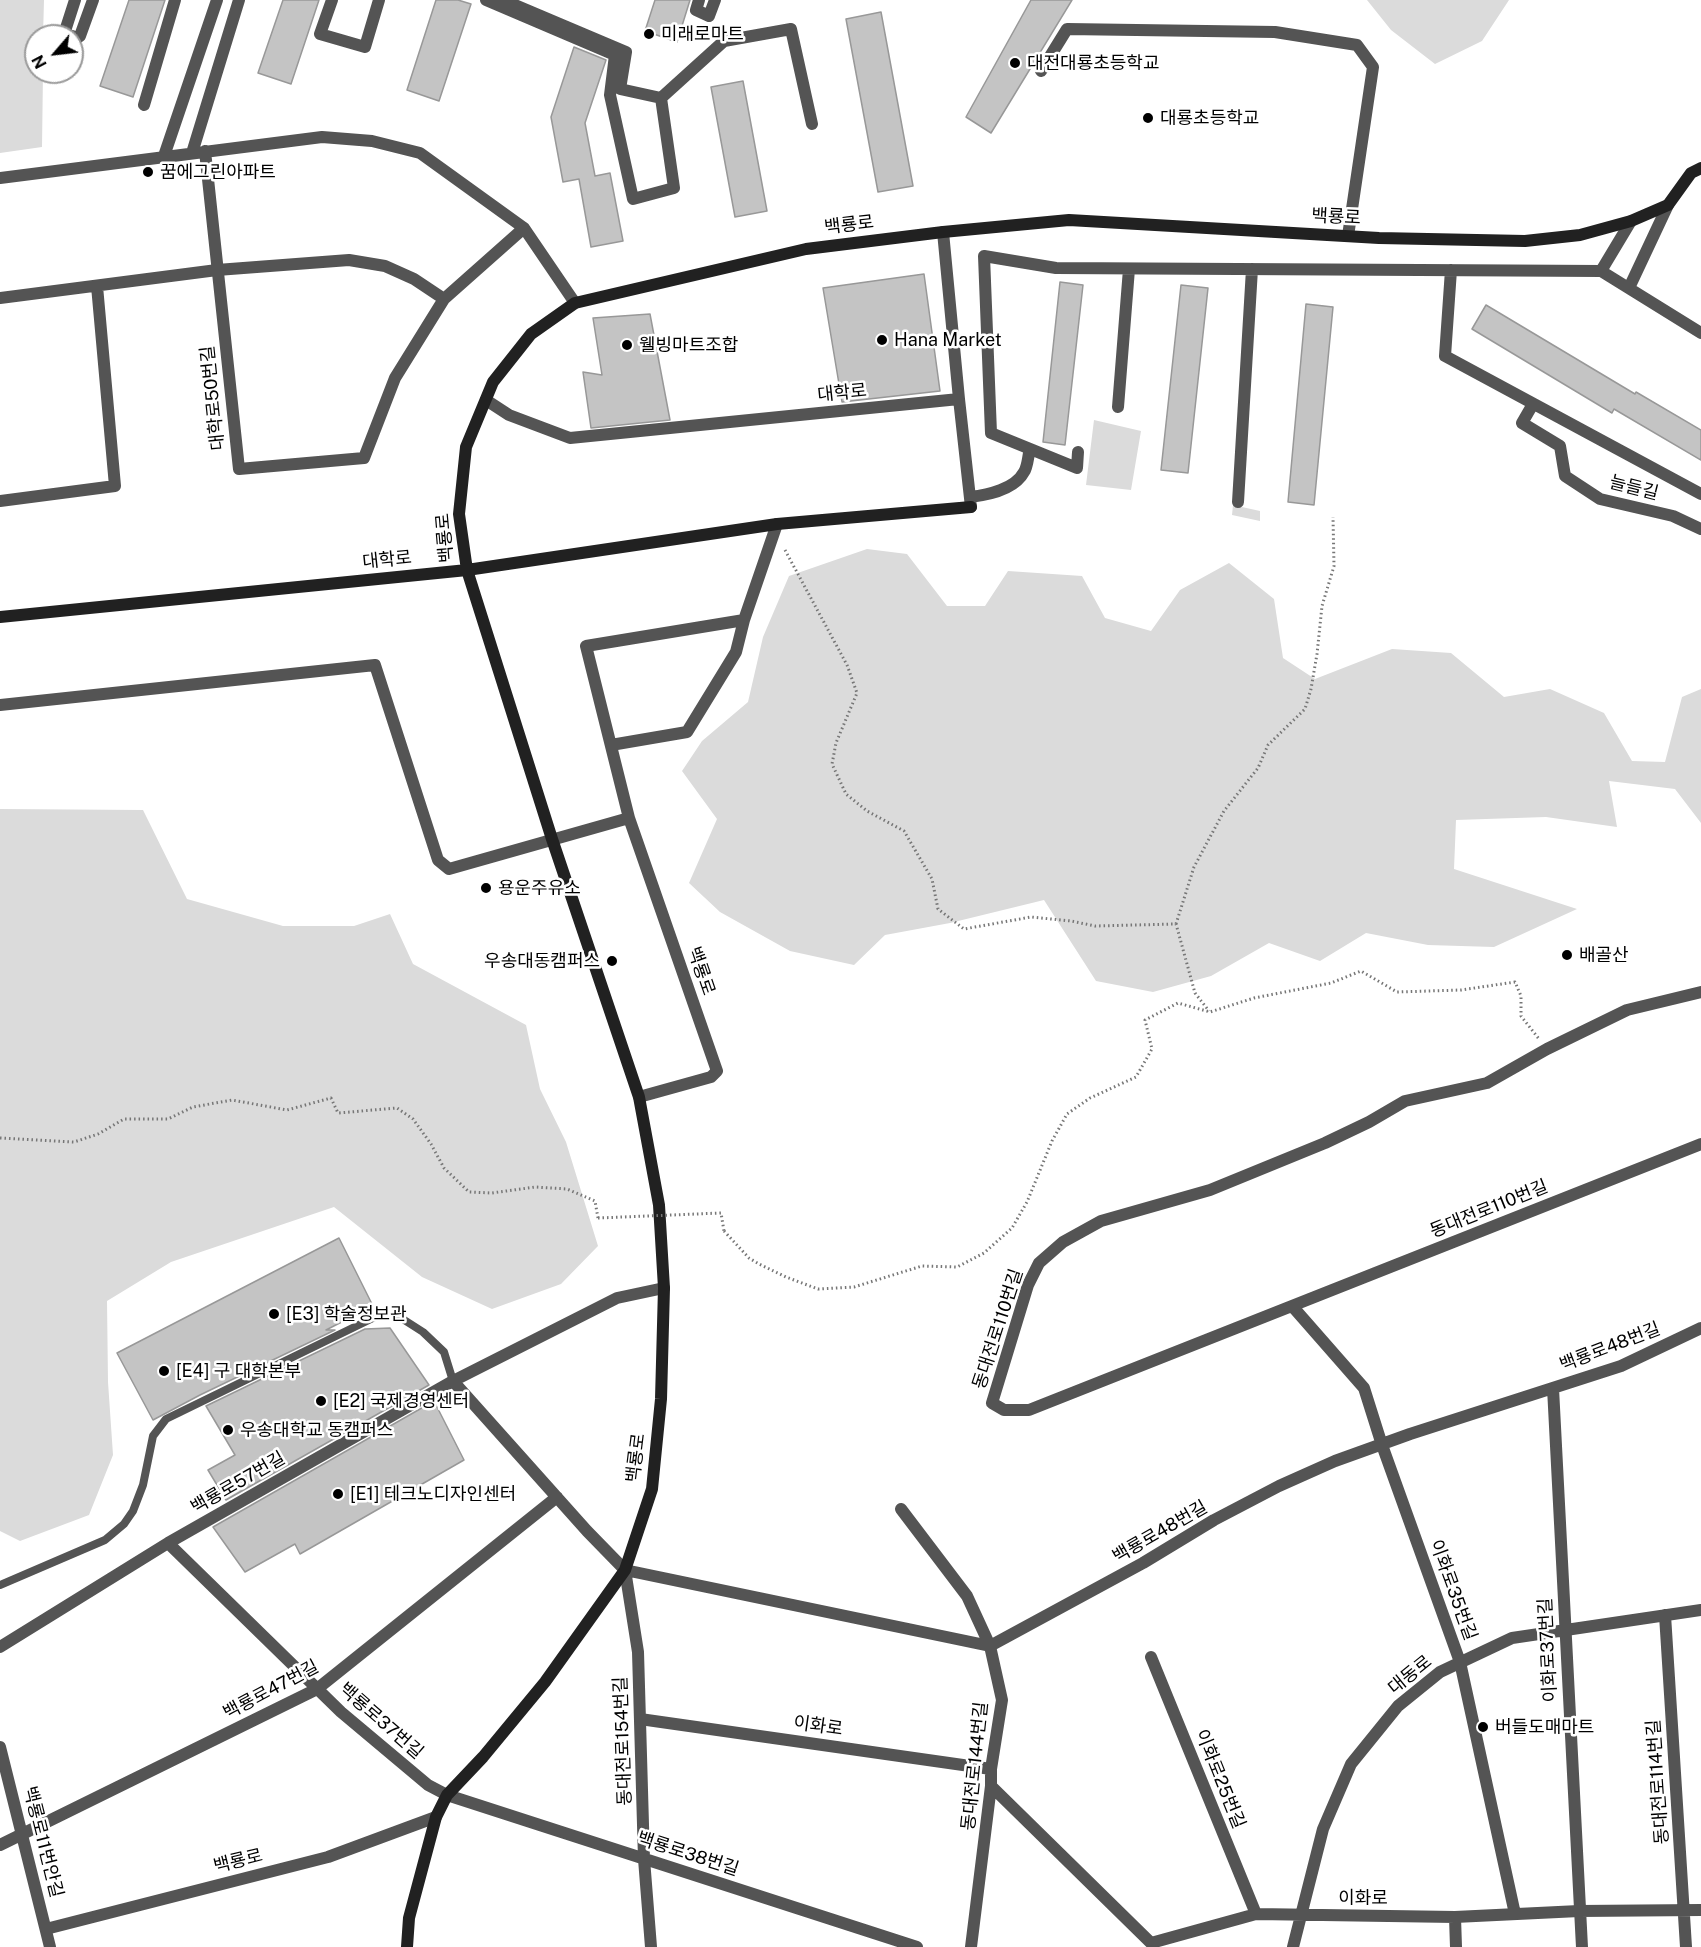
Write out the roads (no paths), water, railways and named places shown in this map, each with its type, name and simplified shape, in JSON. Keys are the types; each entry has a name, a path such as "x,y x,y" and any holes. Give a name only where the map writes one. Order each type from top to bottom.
{"main road":[{"path":"1668,205 1691,173 1701,168"},
{"name":"백룡로","path":"407,1947 409,1917 436,1817 447,1796 483,1757 545,1682 625,1570 652,1489 661,1399 664,1288 659,1205 639,1097 552,839 466,570 459,514 466,447 493,382 531,334 575,303 806,249 943,232 1068,220 1348,236 1525,241 1580,234 1631,221 1668,205"},
{"name":"대학로","path":"0,617 466,570 777,524 971,502"}],"street":[{"path":"67,24 75,0"},
{"path":"84,25 93,0"},
{"path":"144,105 175,0"},
{"path":"164,156 217,0"},
{"path":"192,153 239,0"},
{"path":"332,0 320,34 365,47 380,0"},
{"path":"486,0 615,55 610,95 633,199 675,188 661,98"},
{"path":"503,0 626,52 620,89 661,98"},
{"path":"699,0 696,10 710,16 715,0"},
{"path":"661,98 724,41 791,29 812,124"},
{"path":"1041,71 1067,29 1275,32 1357,45 1373,67 1348,236"},
{"path":"0,178 322,137 372,141 420,153 524,228 575,303"},
{"name":"대학로50번길","path":"205,151 239,469 364,458 395,378 444,299 524,228"},
{"path":"1629,288 1668,205"},
{"path":"1601,271 1631,221"},
{"path":"943,232 971,502 1007,488 1024,472 1030,449"},
{"path":"1078,452 1077,468 992,434 984,256 1056,268 1601,271 1701,333"},
{"path":"0,298 217,270 349,260 385,266 414,279 444,299"},
{"path":"1118,408 1130,269"},
{"path":"1238,502 1252,269"},
{"path":"1451,270 1445,356 1701,494"},
{"path":"0,501 115,486 98,286"},
{"name":"대학로","path":"486,400 509,415 570,438 959,399"},
{"name":"늘들길","path":"1533,404 1522,423 1560,446 1565,476 1600,499 1673,516 1701,529"},
{"path":"611,745 687,732 736,652 744,620 777,524"},
{"name":"백룡로","path":"639,1097 711,1077 717,1071 629,818 586,646 744,620"},
{"path":"0,705 375,665 438,860 449,869 629,818"},
{"name":"동대전로110번길","path":"1701,992 1627,1010 1547,1049 1487,1083 1405,1101 1369,1122 1325,1143 1210,1191 1101,1221 1063,1242 1039,1263 1028,1285 992,1402 1004,1410 1029,1410 1701,1144"},
{"name":"백룡로57번길","path":"0,1647 168,1543 453,1381 617,1298 664,1288"},
{"name":"이화로35번길","path":"1293,1306 1364,1388 1382,1445 1460,1662 1515,1914"},
{"name":"백룡로48번길","path":"990,1646 1143,1563 1214,1520 1279,1486 1335,1461 1621,1366 1701,1329"},
{"path":"453,1381 625,1570 990,1646"},
{"name":"이화로37번길","path":"1553,1388 1579,1911"},
{"name":"백룡로47번길","path":"0,1845 317,1689 557,1497"},
{"name":"동대전로144번길","path":"901,1509 967,1596 990,1646 1002,1700 991,1769 991,1786 971,1947"},
{"name":"백룡로37번길","path":"168,1543 341,1712 428,1785 447,1796"},
{"name":"동대전로154번길","path":"625,1570 638,1652 645,1859 651,1947"},
{"name":"대동로","path":"1293,1947 1299,1916 1323,1829 1351,1764 1398,1707 1440,1672 1512,1638 1701,1610"},
{"name":"동대전로114번길","path":"1665,1615 1686,1947"},
{"name":"이화로25번길","path":"1151,1657 1256,1914"},
{"name":"이화로","path":"640,1719 991,1769"},
{"name":"백룡로11번안길","path":"0,1747 50,1947"},
{"name":"이화로","path":"991,1786 1151,1945 1256,1914 1455,1917 1579,1911 1701,1910"},
{"name":"백룡로38번길","path":"447,1796 917,1947"},
{"name":"백룡로","path":"46,1929 328,1857 436,1817"},
{"path":"1579,1911 1582,1947"},
{"path":"1455,1917 1456,1947"}],"lane":[{"path":"0,1585 105,1540 124,1524 133,1510 143,1485 153,1436 165,1419 375,1317 398,1316 423,1332 444,1352 453,1381"}],"place":[{"name":"미래로마트","path":"649,34"},
{"name":"대전대룡초등학교","path":"1015,63"},
{"name":"대룡초등학교","path":"1148,118"},
{"name":"꿈에그린아파트","path":"148,172"},
{"name":"Hana Market","path":"882,340"},
{"name":"웰빙마트조합","path":"627,345"},
{"name":"용운주유소","path":"486,888"},
{"name":"배골산","path":"1567,955"},
{"name":"우송대동캠퍼스","path":"612,961"},
{"name":"[E3] 학술정보관","path":"274,1314"},
{"name":"[E4] 구 대학본부","path":"164,1371"},
{"name":"[E2] 국제경영센터","path":"321,1401"},
{"name":"우송대학교 동캠퍼스","path":"228,1430"},
{"name":"[E1] 테크노디자인센터","path":"338,1494"},
{"name":"버들도매마트","path":"1483,1727"}]}
